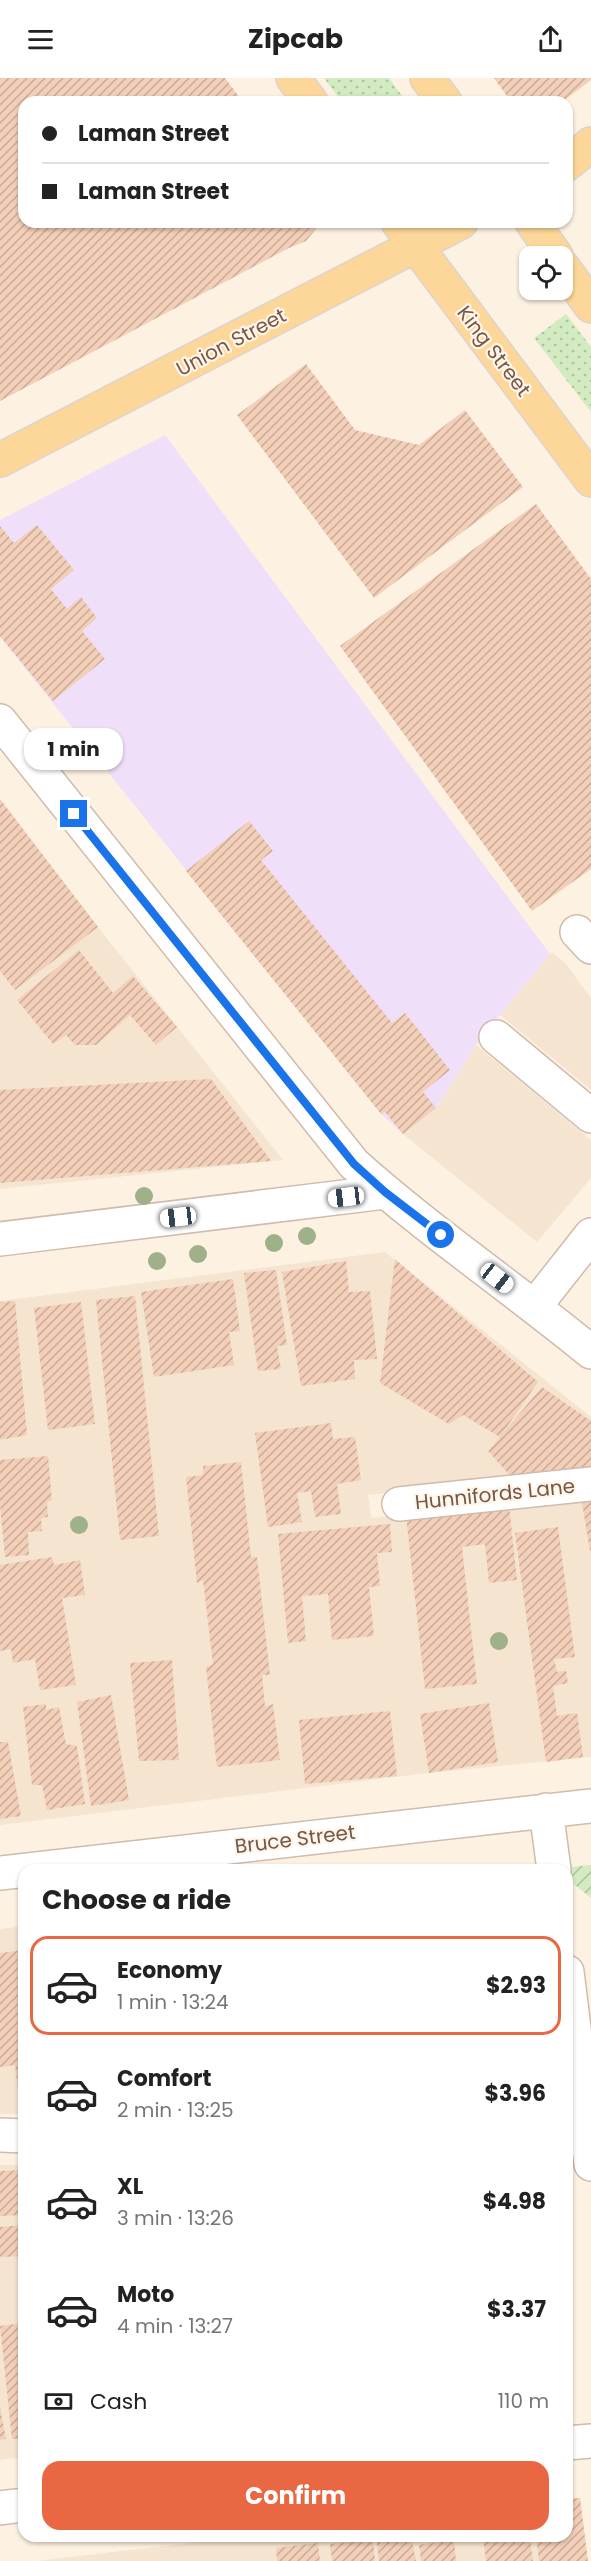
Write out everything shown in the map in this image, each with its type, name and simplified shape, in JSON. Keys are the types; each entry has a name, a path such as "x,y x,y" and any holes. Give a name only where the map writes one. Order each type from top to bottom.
{"main road":[{"path":"293,78 306,96"},
{"path":"427,78 440,96"},
{"path":"573,159 591,144"},
{"name":"Union Street","path":"0,460 407,234 434,228"},
{"path":"536,228 549,246"},
{"name":"King Street","path":"407,234 591,480"},
{"path":"573,281 591,306"}],"street":[{"path":"0,721 326,1132 354,1164 385,1192 535,1306 591,1352"},
{"path":"496,1037 591,1116"},
{"path":"0,1239 385,1192"},
{"path":"535,1306 591,1235"},
{"name":"Hunnifords Lane","path":"399,1504 591,1484"},
{"name":"Bruce Street","path":"78,1864 591,1806"},
{"path":"546,1810 553,1864"},
{"name":"Bruce Street","path":"0,1873 18,1871"},
{"path":"573,2031 585,2149"},
{"path":"0,2135 18,2136"},
{"path":"573,2442 591,2441"},
{"path":"0,2508 18,2506"}],"shaded area":[{"path":"165,435 550,954 476,1045 436,1108 403,1134 381,1114 0,637 0,520"},
{"path":"0,799 98,927 283,1160 0,1189"},
{"path":"552,952 566,964 591,998 591,1090 500,1015"},
{"path":"476,1045 591,1140 591,1178 537,1242 403,1134 436,1108"},
{"path":"385,1252 591,1417 591,1472 368,1495 371,1518 591,1493 591,1757 429,1773 0,1825 0,1301"},
{"path":"18,1927 18,2114 0,2114 0,1929"},
{"path":"0,2165 18,2165 18,2458 0,2460"},
{"path":"580,2498 588,2561 37,2561 198,2542 573,2542 573,2499"}],"green space":[{"path":"324,78 389,78 402,96 338,96"},
{"path":"566,314 591,347 591,412 534,338"},
{"path":"591,1865 591,1898 573,1884 573,1867"}],"building":[{"path":"0,78 225,78 238,96 18,96 18,228 316,229 306,241 0,401"},
{"path":"494,78 591,78 570,96 507,96"},
{"path":"306,364 355,430 419,445 465,410 523,487 374,598 237,415"},
{"path":"536,504 591,579 591,869 532,911 340,646"},
{"path":"37,525 74,570 51,589 67,609 81,597 97,618 82,631 105,659 53,701 0,636 0,526 14,543"},
{"path":"0,799 98,927 15,990 0,971"},
{"path":"249,821 273,851 261,860 392,1023 405,1013 450,1070 423,1092 436,1108 403,1134 385,1112 381,1114 186,871"},
{"path":"79,950 113,993 133,976 177,1027 156,1045 130,1015 96,1045 75,1045 66,1035 53,1044 17,1000"},
{"path":"211,1079 271,1161 0,1183 0,1090"},
{"path":"395,1259 538,1382 502,1434 542,1387 591,1421 591,1472 514,1480 488,1451 500,1437 463,1415 449,1424 380,1383"},
{"path":"346,1261 349,1292 370,1291 377,1359 354,1360 355,1379 301,1386 282,1272"},
{"path":"276,1270 287,1345 277,1346 281,1369 258,1371 244,1273"},
{"path":"233,1279 240,1331 229,1332 234,1365 154,1377 141,1292"},
{"path":"135,1296 159,1536 120,1540 96,1300"},
{"path":"15,1301 27,1435 0,1440 0,1302"},
{"path":"81,1302 95,1424 48,1430 34,1308"},
{"path":"331,1423 333,1439 355,1437 361,1480 337,1484 341,1514 315,1517 311,1491 297,1493 302,1522 268,1527 255,1433"},
{"path":"48,1456 52,1500 47,1502 48,1517 41,1518 42,1531 28,1532 29,1555 5,1557 0,1505 0,1460"},
{"path":"241,1462 251,1557 257,1557 270,1675 262,1675 265,1707 273,1704 280,1760 217,1767 206,1667 213,1664 203,1580 197,1583 186,1477 203,1475 203,1466"},
{"path":"591,1502 591,1551 590,1551 582,1503"},
{"path":"509,1505 517,1580 489,1583 485,1544 462,1547 477,1684 425,1689 406,1516"},
{"path":"390,1524 392,1552 377,1553 380,1586 369,1587 374,1636 332,1640 328,1594 302,1596 306,1641 288,1643 278,1534"},
{"path":"558,1527 575,1657 554,1659 557,1672 566,1671 568,1683 553,1686 557,1716 577,1713 583,1757 546,1762 515,1533"},
{"path":"52,1557 54,1565 80,1560 85,1595 62,1598 76,1685 40,1690 35,1659 13,1663 11,1649 0,1651 0,1565"},
{"path":"172,1660 179,1760 139,1761 130,1663"},
{"path":"111,1695 129,1800 91,1806 77,1702"},
{"path":"489,1703 498,1762 429,1773 420,1714"},
{"path":"46,1704 46,1710 59,1707 66,1744 77,1746 85,1804 47,1810 42,1785 32,1785 23,1707"},
{"path":"390,1711 397,1776 305,1784 299,1720"},
{"path":"0,1742 8,1742 21,1816 0,1819"},
{"path":"18,1951 18,2088 15,2065 0,2067 0,1953"},
{"path":"18,2170 18,2215 0,2216 0,2171"},
{"path":"18,2226 18,2256 0,2257 0,2227"},
{"path":"18,2324 18,2438 12,2439 0,2326"},
{"path":"0,2407 6,2439 0,2440"},
{"path":"580,2498 588,2561 539,2561 537,2542 573,2542 573,2499"},
{"path":"373,2542 375,2561 332,2561 330,2544"},
{"path":"377,2542 412,2542 416,2561 379,2561"},
{"path":"454,2542 456,2561 421,2561 419,2545"},
{"path":"484,2542 531,2542 533,2561 486,2561"},
{"path":"318,2543 320,2561 277,2561 276,2548"}],"route":[{"path":"74,814 326,1132 354,1164 385,1192 441,1235"}]}
